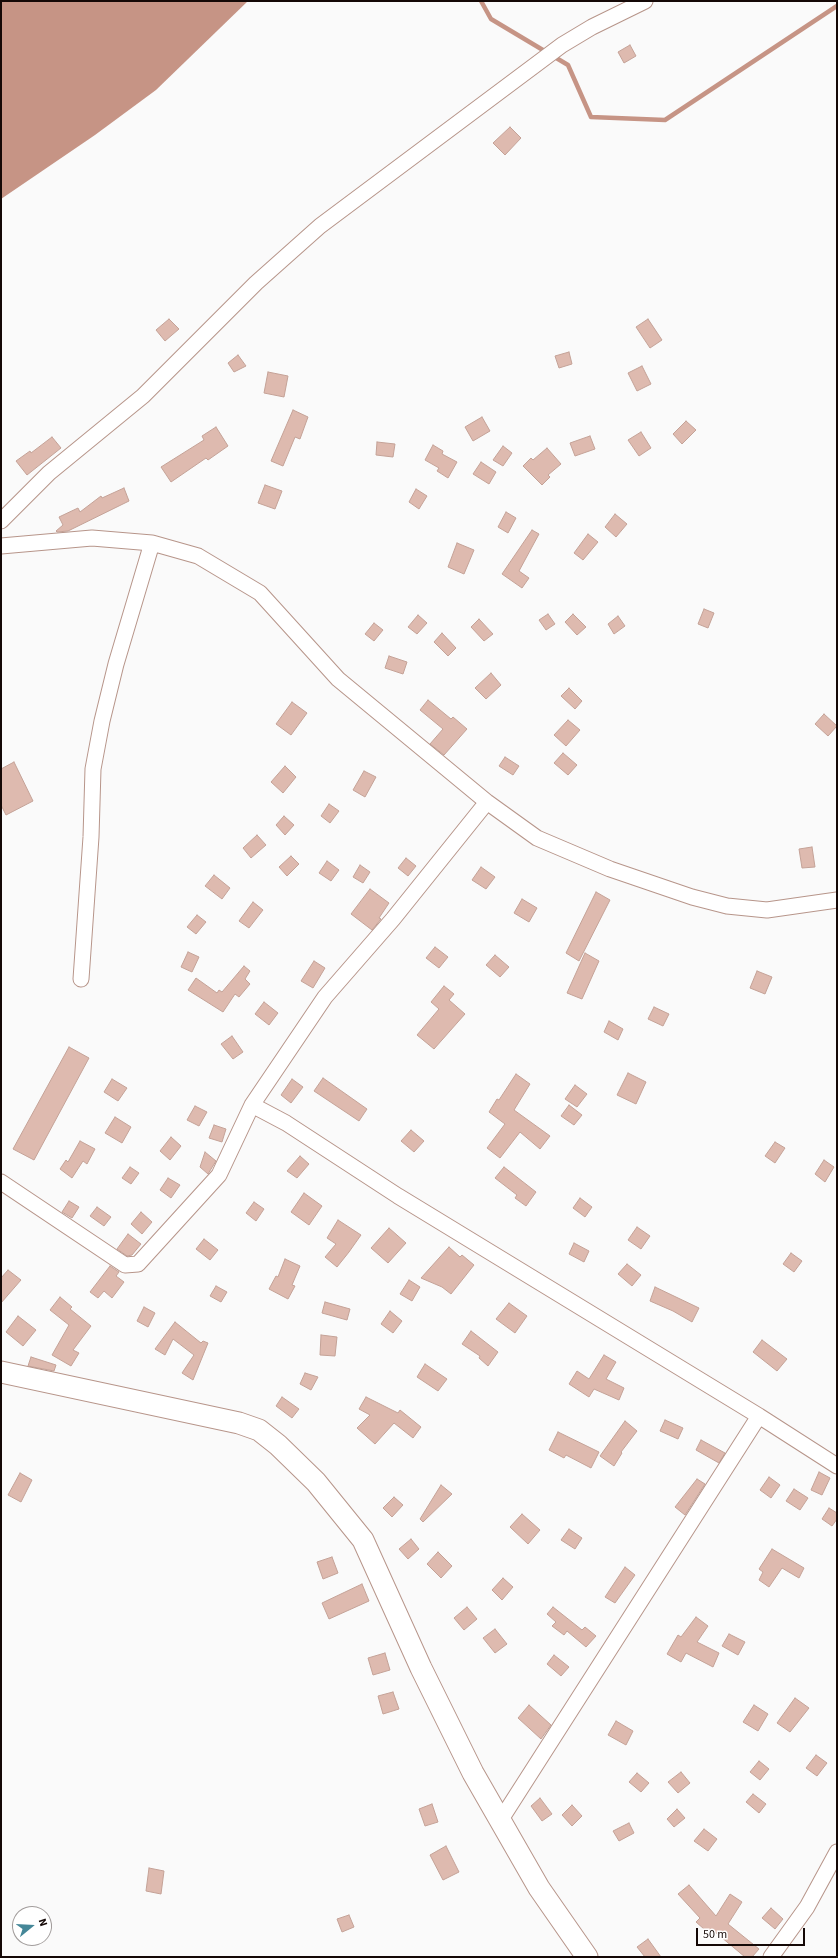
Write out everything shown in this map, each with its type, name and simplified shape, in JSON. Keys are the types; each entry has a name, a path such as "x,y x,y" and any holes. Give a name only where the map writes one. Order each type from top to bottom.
{"main road":[{"path":"1,1372 239,1423 259,1430 278,1445 316,1482 363,1540 421,1668 473,1773 539,1888 587,1957"}],"street":[{"path":"1,521 49,473 143,396 256,282 320,226 558,48 592,27 645,1"},
{"path":"1,546 92,538 152,543 198,556 260,592 338,679 487,802 537,838 610,869 727,906 767,910 837,900"},
{"path":"81,979 91,837 93,769 102,721 116,664 152,543"},
{"path":"1,1182 125,1265 133,1266 143,1259 219,1175 252,1105 325,997 393,919 487,802"},
{"path":"252,1105 286,1123 398,1196 759,1416 837,1466"},
{"path":"500,1821 759,1416"},
{"path":"771,1957 807,1907 837,1852"}],"shaded area":[{"path":"1,1 248,1 156,90 95,135 1,199"}],"building":[{"path":"630,45 636,56 624,63 618,52"},
{"path":"510,127 521,138 505,155 493,143"},
{"path":"169,319 179,329 165,341 156,330"},
{"path":"648,319 662,340 650,348 636,327"},
{"path":"569,352 572,364 559,368 555,356"},
{"path":"238,355 246,366 234,372 228,363"},
{"path":"642,366 651,384 637,391 628,373"},
{"path":"268,372 288,376 284,397 264,393"},
{"path":"293,410 308,417 300,439 295,437 283,466 271,461"},
{"path":"482,417 490,431 473,441 465,427"},
{"path":"686,421 696,430 682,444 673,434"},
{"path":"216,427 228,446 208,460 206,458 171,482 161,467 204,440 202,436"},
{"path":"641,432 651,448 639,456 628,440"},
{"path":"590,436 595,449 575,456 570,443"},
{"path":"52,437 61,448 27,475 16,461 30,451 31,453"},
{"path":"377,442 395,444 393,457 376,455"},
{"path":"433,445 443,451 442,454 457,462 448,478 437,471 439,468 425,460"},
{"path":"503,446 512,453 503,466 493,460"},
{"path":"547,448 561,464 548,475 550,477 542,485 523,466 531,458 533,460"},
{"path":"481,462 496,472 489,484 473,474"},
{"path":"265,485 282,491 275,509 258,503"},
{"path":"124,488 129,501 68,531 56,531 63,525 59,517 78,508 80,512 101,496 102,498"},
{"path":"416,489 427,496 419,509 409,502"},
{"path":"506,512 516,518 508,533 498,527"},
{"path":"615,514 627,524 616,537 605,527"},
{"path":"532,530 539,534 519,571 529,578 522,588 502,574"},
{"path":"588,534 598,542 583,560 574,553"},
{"path":"457,543 474,550 464,574 448,567"},
{"path":"704,609 714,613 708,628 698,624"},
{"path":"548,614 555,624 546,630 539,620"},
{"path":"573,614 586,627 577,635 565,622"},
{"path":"418,615 427,623 417,634 408,627"},
{"path":"618,616 625,626 614,634 608,624"},
{"path":"479,619 493,634 484,641 471,627"},
{"path":"374,623 383,630 374,641 365,634"},
{"path":"442,633 456,648 448,656 434,642"},
{"path":"389,656 407,662 403,674 385,668"},
{"path":"491,673 501,685 486,699 475,688"},
{"path":"569,688 582,701 575,709 561,696"},
{"path":"428,700 451,719 453,717 467,729 444,755 430,744 443,729 420,710"},
{"path":"292,702 307,713 291,735 276,724"},
{"path":"824,714 837,726 828,736 815,724"},
{"path":"568,720 580,730 566,746 554,735"},
{"path":"563,753 577,765 568,775 554,763"},
{"path":"505,757 519,766 513,775 499,766"},
{"path":"14,762 33,801 6,815 1,805 1,769"},
{"path":"285,766 296,777 283,793 271,782"},
{"path":"364,771 376,777 365,797 353,790"},
{"path":"329,804 339,811 330,823 321,816"},
{"path":"284,816 294,825 285,835 276,825"},
{"path":"257,835 266,845 251,858 243,848"},
{"path":"812,847 815,867 802,868 799,849"},
{"path":"291,856 299,864 287,876 279,867"},
{"path":"406,858 416,866 408,876 398,868"},
{"path":"327,861 339,870 331,881 319,873"},
{"path":"360,865 370,872 363,883 353,877"},
{"path":"481,867 495,877 486,889 472,880"},
{"path":"214,875 230,888 222,899 205,886"},
{"path":"370,889 389,903 379,918 381,919 372,930 351,914"},
{"path":"596,892 610,900 579,961 566,953"},
{"path":"522,899 537,908 529,922 514,913"},
{"path":"253,902 263,910 249,928 239,921"},
{"path":"197,915 206,922 196,934 187,927"},
{"path":"435,947 448,957 439,968 426,958"},
{"path":"188,952 199,957 192,972 181,967"},
{"path":"585,953 599,961 582,999 567,993"},
{"path":"495,955 509,967 500,977 486,965"},
{"path":"314,961 325,968 313,988 301,981"},
{"path":"244,966 250,971 245,979 250,984 239,997 235,994 223,1012 188,990 196,978 217,993 219,990 222,992"},
{"path":"757,971 772,977 765,994 750,988"},
{"path":"444,986 454,994 449,1000 465,1014 434,1049 417,1035 439,1009 431,1002"},
{"path":"264,1002 278,1013 269,1025 255,1014"},
{"path":"654,1007 669,1014 663,1026 648,1019"},
{"path":"609,1021 623,1029 618,1040 604,1032"},
{"path":"232,1036 243,1052 233,1059 221,1044"},
{"path":"69,1047 89,1058 34,1160 13,1149"},
{"path":"628,1073 646,1082 636,1104 617,1095"},
{"path":"516,1074 530,1084 514,1110 550,1136 540,1149 520,1132 500,1158 487,1148 505,1124 489,1112 497,1099 499,1100"},
{"path":"323,1078 367,1109 359,1121 314,1091"},
{"path":"112,1079 127,1088 118,1101 104,1092"},
{"path":"292,1079 303,1087 291,1103 281,1095"},
{"path":"575,1085 587,1094 577,1107 565,1099"},
{"path":"569,1105 582,1115 574,1125 561,1116"},
{"path":"195,1106 207,1112 199,1126 187,1120"},
{"path":"115,1117 131,1127 122,1143 105,1133"},
{"path":"214,1125 226,1129 222,1142 209,1138"},
{"path":"411,1130 424,1141 414,1152 401,1141"},
{"path":"171,1137 181,1146 170,1160 160,1151"},
{"path":"80,1141 95,1149 87,1164 83,1161 72,1178 60,1169 66,1160 68,1162"},
{"path":"775,1142 785,1148 775,1163 765,1156"},
{"path":"205,1152 216,1161 208,1174 200,1167"},
{"path":"300,1156 309,1164 297,1178 287,1171"},
{"path":"824,1160 834,1167 825,1182 815,1174"},
{"path":"130,1167 139,1173 131,1184 122,1178"},
{"path":"504,1167 536,1192 526,1206 515,1198 517,1195 495,1178"},
{"path":"168,1178 180,1185 171,1198 160,1190"},
{"path":"304,1193 322,1206 309,1225 291,1212"},
{"path":"580,1198 592,1207 585,1217 573,1208"},
{"path":"69,1201 79,1207 72,1218 62,1212"},
{"path":"254,1202 264,1209 256,1221 246,1213"},
{"path":"97,1207 111,1217 104,1226 90,1216"},
{"path":"141,1212 152,1222 142,1234 131,1224"},
{"path":"338,1220 361,1235 337,1267 325,1257 336,1244 327,1238"},
{"path":"637,1227 650,1236 641,1249 628,1240"},
{"path":"389,1228 406,1243 388,1263 371,1248"},
{"path":"128,1234 141,1244 132,1255 127,1256 117,1249"},
{"path":"204,1239 218,1250 210,1260 196,1249"},
{"path":"574,1243 589,1251 584,1262 569,1254"},
{"path":"449,1247 460,1257 462,1255 474,1265 451,1294 442,1287 421,1278"},
{"path":"791,1253 802,1261 794,1272 783,1264"},
{"path":"285,1259 300,1266 292,1285 295,1286 288,1299 269,1289 276,1276 278,1277"},
{"path":"627,1264 641,1275 632,1286 618,1274"},
{"path":"110,1266 119,1272 116,1276 124,1282 112,1298 104,1291 98,1298 90,1292"},
{"path":"8,1270 21,1280 1,1303 1,1278"},
{"path":"409,1280 420,1287 412,1301 400,1294"},
{"path":"216,1286 227,1292 221,1302 210,1296"},
{"path":"655,1287 699,1308 692,1322 673,1311 650,1301"},
{"path":"60,1297 72,1307 70,1309 91,1326 73,1350 79,1353 71,1366 52,1355 69,1325 50,1310"},
{"path":"325,1302 350,1309 347,1320 322,1313"},
{"path":"509,1303 527,1316 515,1333 496,1319"},
{"path":"144,1307 155,1313 148,1327 137,1321"},
{"path":"390,1311 402,1321 393,1333 381,1324"},
{"path":"18,1316 36,1330 23,1346 6,1332"},
{"path":"175,1322 201,1343 203,1341 208,1343 193,1380 182,1373 194,1355 173,1339 165,1355 155,1349"},
{"path":"471,1331 498,1352 488,1366 479,1358 480,1356 462,1344"},
{"path":"321,1335 337,1337 335,1356 320,1355"},
{"path":"762,1340 787,1359 777,1371 753,1352"},
{"path":"604,1355 616,1362 606,1379 624,1388 619,1400 594,1389 589,1397 569,1384 577,1371 589,1379"},
{"path":"31,1357 56,1365 54,1371 28,1366"},
{"path":"425,1364 447,1379 438,1391 417,1377"},
{"path":"305,1373 318,1377 311,1390 300,1384"},
{"path":"282,1397 299,1409 292,1418 276,1406"},
{"path":"366,1397 398,1413 400,1410 421,1427 413,1438 394,1423 375,1444 357,1428 370,1415 359,1409"},
{"path":"665,1420 683,1428 678,1439 660,1431"},
{"path":"625,1421 637,1431 621,1452 622,1453 614,1466 600,1456"},
{"path":"558,1432 599,1452 591,1468 566,1455 564,1458 549,1450"},
{"path":"701,1440 725,1453 719,1463 696,1450"},
{"path":"819,1472 830,1478 822,1495 811,1490"},
{"path":"20,1473 32,1480 21,1502 8,1495"},
{"path":"769,1477 780,1485 771,1498 760,1490"},
{"path":"697,1479 705,1484 685,1515 675,1507"},
{"path":"441,1485 452,1494 423,1522 420,1519"},
{"path":"794,1489 808,1498 800,1510 786,1501"},
{"path":"394,1497 403,1505 392,1517 383,1508"},
{"path":"829,1508 837,1513 837,1519 832,1526 822,1519"},
{"path":"522,1514 540,1530 528,1544 510,1527"},
{"path":"569,1529 582,1538 575,1549 561,1540"},
{"path":"411,1539 419,1549 408,1559 399,1549"},
{"path":"772,1549 804,1568 799,1578 782,1568 769,1587 759,1580 763,1572 759,1569"},
{"path":"438,1552 452,1566 441,1578 427,1564"},
{"path":"332,1557 338,1573 323,1579 317,1562"},
{"path":"625,1567 635,1575 615,1603 605,1597"},
{"path":"503,1578 513,1587 502,1600 492,1590"},
{"path":"362,1584 369,1601 329,1619 322,1603"},
{"path":"467,1607 477,1619 464,1630 454,1618"},
{"path":"553,1607 582,1630 585,1627 596,1636 586,1647 567,1631 564,1635 552,1626 556,1622 547,1614"},
{"path":"696,1617 708,1626 697,1642 719,1653 713,1667 686,1653 681,1662 667,1654 678,1635 681,1637"},
{"path":"495,1629 507,1644 495,1653 483,1638"},
{"path":"729,1634 745,1642 738,1655 722,1646"},
{"path":"385,1653 390,1670 373,1675 368,1658"},
{"path":"554,1655 569,1667 561,1676 547,1664"},
{"path":"393,1692 399,1709 383,1714 378,1696"},
{"path":"795,1698 809,1708 790,1732 777,1723"},
{"path":"529,1705 551,1725 541,1739 518,1718"},
{"path":"754,1705 768,1714 758,1731 743,1722"},
{"path":"616,1721 633,1731 626,1745 608,1735"},
{"path":"816,1755 827,1763 817,1776 806,1768"},
{"path":"759,1761 769,1769 760,1780 750,1772"},
{"path":"681,1772 690,1783 678,1793 668,1782"},
{"path":"637,1773 649,1783 641,1792 629,1782"},
{"path":"753,1794 766,1804 759,1813 746,1802"},
{"path":"540,1798 552,1814 542,1821 531,1806"},
{"path":"432,1804 438,1822 425,1826 419,1809"},
{"path":"572,1805 582,1816 572,1826 562,1815"},
{"path":"677,1809 685,1818 674,1827 667,1819"},
{"path":"629,1823 634,1833 619,1841 613,1831"},
{"path":"704,1829 717,1839 708,1851 694,1841"},
{"path":"446,1846 459,1872 443,1880 430,1855"},
{"path":"149,1868 164,1871 161,1894 146,1891"},
{"path":"689,1885 716,1916 730,1894 742,1902 728,1924 759,1949 752,1957 745,1957 715,1932 712,1936 696,1922 700,1918 678,1894"},
{"path":"771,1908 783,1919 775,1929 762,1918"},
{"path":"349,1915 354,1927 342,1932 337,1919"},
{"path":"648,1939 661,1957 645,1957 637,1947"}],"waterway":[{"path":"481,1 491,19 568,65 591,117 665,120 837,6"}]}
